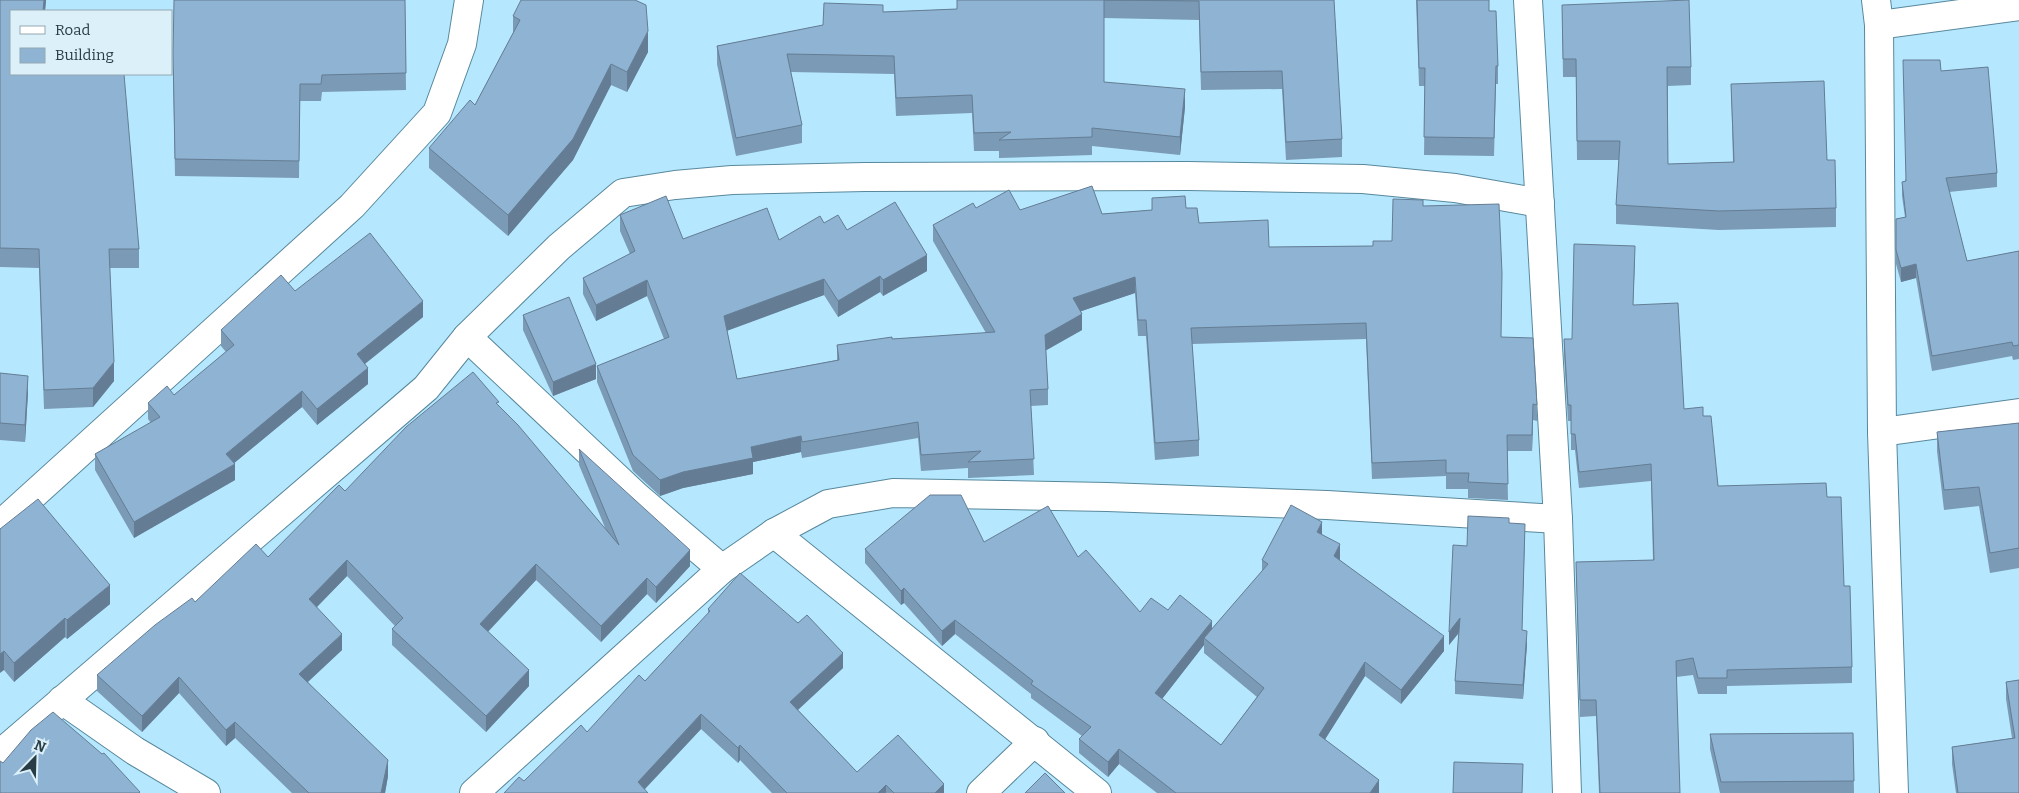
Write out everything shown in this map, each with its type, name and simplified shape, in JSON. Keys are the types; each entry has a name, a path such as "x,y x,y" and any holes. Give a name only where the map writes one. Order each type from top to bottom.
{"street":[{"path":"0,525 352,206 437,113 462,44 469,0"},
{"path":"1528,0 1558,518 1568,793"},
{"path":"1894,793 1882,432 1877,13 2019,6"},
{"path":"0,754 426,388 467,337 559,247 623,193 675,185 732,180 865,176 1188,176 1353,179 1455,188 1540,203"},
{"path":"467,337 636,496 722,569"},
{"path":"1882,432 2019,413"},
{"path":"474,793 722,569 774,533 828,504 893,494 1108,496 1327,505 1558,518"},
{"path":"774,533 1035,741 1097,793"},
{"path":"62,700 135,751 200,792"},
{"path":"981,793 1035,741"}],"building":[{"path":"0,0 44,0 43,10 10,10 10,75 124,75 139,249 109,249 114,362 93,388 44,390 39,249 0,248"},
{"path":"174,0 405,0 406,73 322,75 321,84 300,84 299,161 175,159"},
{"path":"521,0 635,0 646,5 648,31 627,72 611,64 573,139 508,215 429,148 470,100 475,105 520,20 513,16"},
{"path":"957,0 1104,0 1104,82 1185,89 1180,137 1092,128 1092,137 999,140 1011,132 974,133 972,95 896,98 894,56 787,54 802,125 736,138 717,46 823,25 824,3 883,5 883,12 957,9"},
{"path":"1104,0 1334,0 1342,139 1286,142 1282,71 1201,72 1199,1"},
{"path":"1417,0 1489,0 1489,11 1496,11 1498,66 1496,66 1494,138 1424,137 1425,68 1419,68"},
{"path":"1689,0 1691,67 1667,67 1668,164 1734,162 1731,84 1824,81 1827,160 1835,160 1836,208 1719,211 1616,205 1620,141 1577,141 1576,59 1563,59 1562,5"},
{"path":"1903,60 1940,60 1941,71 1988,67 1997,173 1946,178 1967,261 2019,251 2019,345 2013,346 2012,342 1932,356 1916,264 1901,268 1896,250 1896,219 1906,217 1902,182 1906,181"},
{"path":"1092,186 1102,214 1152,210 1152,198 1185,196 1186,208 1197,208 1199,223 1268,220 1269,247 1373,246 1373,241 1392,241 1393,199 1423,200 1423,206 1499,204 1502,273 1501,337 1533,338 1537,405 1533,404 1532,435 1507,435 1508,484 1468,482 1469,473 1446,473 1446,460 1372,463 1366,323 1191,328 1199,440 1155,443 1146,320 1138,320 1135,277 1073,298 1082,314 1045,335 1048,389 1030,390 1034,459 968,462 981,451 921,455 918,422 802,442 801,436 751,447 753,458 683,472 660,480 633,455 597,366 669,337 647,280 596,305 583,278 635,251 620,215 666,196 683,239 767,208 779,240 820,216 824,223 838,215 847,230 895,202 927,255 883,280 880,276 838,301 824,279 724,316 737,379 839,360 837,345 892,337 892,339 995,332 933,225 973,203 976,208 1009,190 1020,210"},
{"path":"370,233 423,301 357,354 368,368 317,409 302,391 226,454 235,464 134,522 95,454 160,417 148,403 167,386 174,395 234,345 221,330 281,275 295,291"},
{"path":"1574,244 1635,246 1633,305 1678,303 1684,409 1703,407 1703,416 1711,416 1718,486 1826,483 1827,497 1841,497 1844,586 1850,586 1852,667 1727,670 1727,678 1698,678 1693,658 1676,661 1680,793 1600,793 1596,700 1580,700 1576,562 1654,560 1651,464 1579,472 1575,434 1571,434 1571,405 1568,405 1564,339 1572,339"},
{"path":"569,297 596,364 553,382 523,315"},
{"path":"473,372 499,402 496,403 518,425 619,545 579,449 690,550 656,587 647,578 601,626 536,564 480,624 529,670 486,716 392,629 403,618 347,560 309,599 342,634 299,674 388,760 381,793 309,793 235,722 226,730 179,677 142,716 97,675 155,625 192,598 195,602 256,544 268,557 339,485 345,491 406,427"},
{"path":"0,373 28,376 25,425 0,423"},
{"path":"2019,423 2019,548 1990,553 1979,487 1944,490 1937,432"},
{"path":"930,495 961,495 984,542 1048,506 1078,557 1086,550 1140,612 1151,598 1168,610 1180,595 1212,621 1155,693 1221,745 1264,688 1204,638 1268,564 1262,560 1291,505 1322,522 1317,532 1340,544 1334,556 1444,636 1401,690 1365,662 1319,735 1379,780 1370,793 1176,793 1119,749 1108,762 1079,739 1091,727 1031,684 1033,681 955,620 942,631 904,588 901,591 865,549"},
{"path":"38,499 110,585 67,620 65,618 14,663 4,651 0,654 0,529"},
{"path":"1468,516 1509,518 1509,523 1525,524 1522,630 1527,631 1523,685 1455,681 1460,618 1449,632 1453,545 1467,546"},
{"path":"740,573 798,623 807,615 843,653 790,702 857,772 898,735 944,784 935,793 894,793 886,785 878,793 787,793 740,745 738,748 701,714 638,782 648,793 504,793 519,777 524,781 581,725 587,732 639,675 645,681 710,611 708,609"},
{"path":"2019,680 2019,793 1958,793 1952,747 2015,738 2006,682"},
{"path":"53,712 102,754 104,753 140,792 0,793 0,761 3,763 31,730"},
{"path":"1853,733 1854,781 1721,782 1710,734"},
{"path":"1454,762 1523,764 1522,793 1453,793"},
{"path":"1045,773 1065,793 1025,793"}]}
